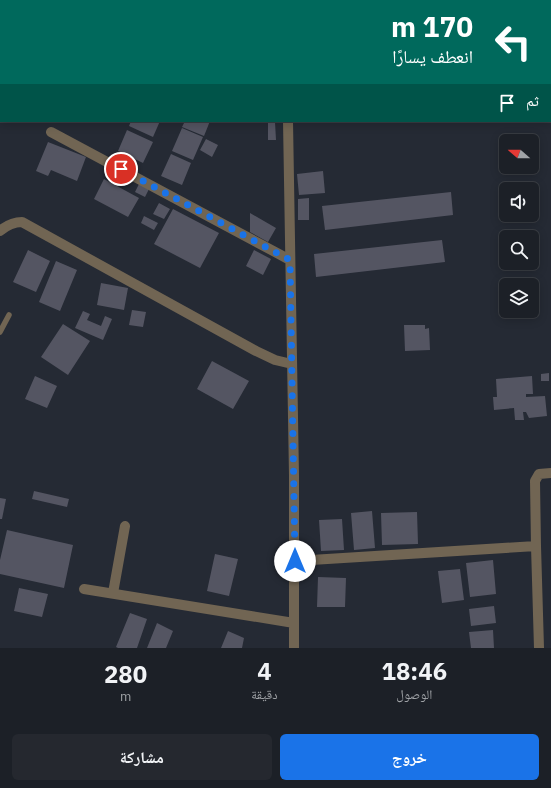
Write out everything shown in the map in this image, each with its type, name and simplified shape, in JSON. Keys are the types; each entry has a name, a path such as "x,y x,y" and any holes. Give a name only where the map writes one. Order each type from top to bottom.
{"street":[{"path":"288,122 295,561 294,648"},
{"path":"51,132 290,260"},
{"path":"0,231 6,226 16,222 22,222 275,360 292,364"},
{"path":"539,648 535,480 539,474 551,473"},
{"path":"113,593 125,526"},
{"path":"295,561 536,546"},
{"path":"84,588 294,623"}],"lane":[{"path":"0,332 9,315"}],"building":[{"path":"131,122 160,122 153,137 129,126"},
{"path":"184,122 210,122 204,136 182,127"},
{"path":"268,122 275,122 276,140 268,140"},
{"path":"182,128 203,137 193,160 172,151"},
{"path":"127,130 153,142 143,163 118,151"},
{"path":"206,139 218,145 212,157 200,150"},
{"path":"48,142 86,157 77,181 51,170 48,176 36,171"},
{"path":"171,154 191,163 182,185 161,176"},
{"path":"323,171 325,193 299,195 297,174"},
{"path":"104,179 139,198 128,217 94,199"},
{"path":"139,184 149,189 145,197 135,192"},
{"path":"451,192 453,215 325,230 322,206"},
{"path":"309,198 309,220 298,220 298,199"},
{"path":"159,203 170,209 164,219 153,214"},
{"path":"173,209 219,233 200,268 154,244"},
{"path":"250,213 276,228 268,242 250,232"},
{"path":"144,216 158,223 154,230 141,223"},
{"path":"442,240 445,262 316,277 314,254"},
{"path":"28,250 50,261 36,292 13,282"},
{"path":"254,250 271,259 263,275 246,266"},
{"path":"56,261 77,270 60,311 39,302"},
{"path":"101,283 128,288 124,310 97,305"},
{"path":"132,310 146,312 143,327 129,325"},
{"path":"83,311 90,314 87,320 101,326 105,316 112,319 103,340 75,328"},
{"path":"63,324 90,341 68,375 41,357"},
{"path":"404,325 425,325 425,329 429,328 430,350 405,351"},
{"path":"212,361 249,381 233,409 197,389"},
{"path":"549,373 549,381 541,381 541,374"},
{"path":"35,376 57,386 47,408 25,399"},
{"path":"532,376 533,394 526,394 526,397 545,396 547,416 529,418 526,412 523,412 524,420 515,420 514,408 494,410 493,397 497,397 496,379"},
{"path":"34,491 69,499 67,507 32,499"},
{"path":"0,498 6,499 2,519 0,519"},
{"path":"372,511 375,548 354,550 351,513"},
{"path":"417,512 418,544 382,545 381,513"},
{"path":"342,519 344,550 321,551 319,520"},
{"path":"7,530 73,545 64,588 0,574 0,560"},
{"path":"215,554 238,559 229,596 207,591"},
{"path":"493,560 496,594 470,597 466,563"},
{"path":"460,569 464,600 442,603 438,571"},
{"path":"318,577 346,578 345,607 317,607"},
{"path":"19,588 48,594 42,617 14,611"},
{"path":"494,606 496,623 471,626 469,609"},
{"path":"130,613 147,619 137,648 118,648 116,647"},
{"path":"157,623 173,631 166,648 147,648"},
{"path":"493,630 494,648 471,648 469,632"},
{"path":"228,631 244,638 242,648 221,648"}],"route":[{"path":"121,169 290,260 295,561"}]}
